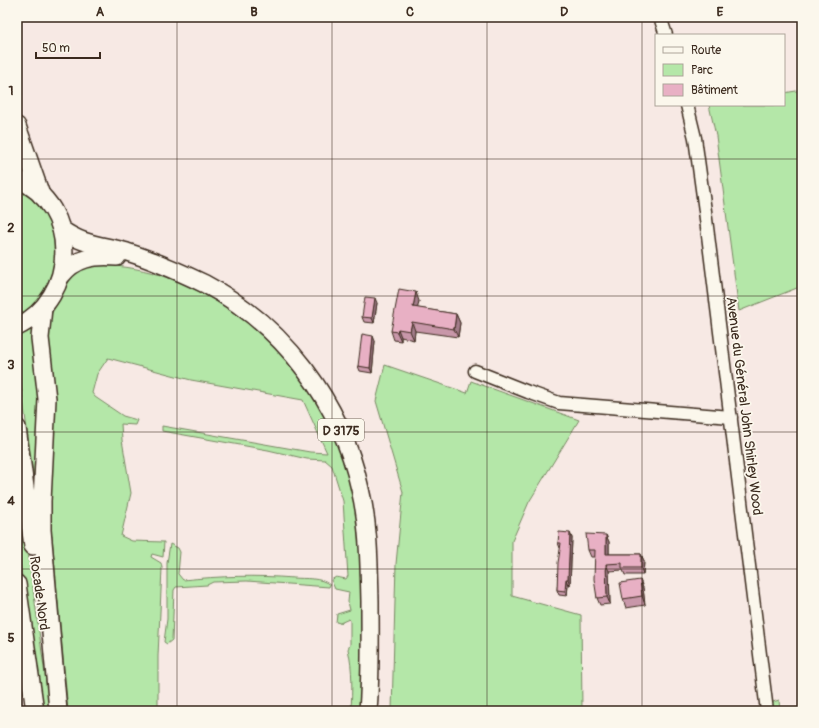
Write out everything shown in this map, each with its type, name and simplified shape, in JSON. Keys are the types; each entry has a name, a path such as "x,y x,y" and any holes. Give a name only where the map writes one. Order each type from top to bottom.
{"highway":[{"path":"17,126 41,196"},
{"path":"17,179 32,187 41,196 56,217 61,229 64,253 61,276 54,293 43,308 23,324"},
{"path":"61,229 81,242 128,252 157,264"},
{"name":"D 3175","path":"61,276 73,263 92,257 111,256 157,264 189,277 218,292 260,322 284,345 305,370 332,411 353,463 365,514 370,579 371,682 368,711"},
{"path":"43,308 40,338 47,399 42,530 57,711"},
{"name":"Rocade Nord","path":"17,428 57,711"},
{"name":"Rocade Nord","path":"17,584 34,711"},
{"path":"17,631 31,711"},
{"name":"D 3175","path":"371,682 375,711"}],"street":[{"path":"660,17 666,34"},
{"name":"Avenue du Général John Shirley Wood","path":"687,106 702,183 767,711"},
{"path":"475,371 559,403 731,417"}],"green space":[{"path":"802,90 802,286 739,311 716,136 709,106 785,106 785,93"},
{"path":"17,139 25,173 17,170"},
{"path":"17,186 42,206 53,228 56,263 40,302 17,318"},
{"path":"100,265 135,269 166,277 196,290 227,308 253,327 277,349 315,400 330,428 342,458 351,488 360,531 363,711 351,711 352,688 348,649 350,645 350,620 349,619 340,623 336,622 337,614 350,610 348,602 349,592 335,589 331,580 336,577 346,579 348,576 343,501 332,466 325,460 307,459 268,450 162,431 162,426 310,452 327,453 303,400 191,380 108,358 97,374 92,393 95,397 123,416 137,420 135,425 121,424 122,440 131,493 121,536 132,541 164,542 163,557 152,554 151,557 161,563 162,568 158,656 158,711 68,711 52,536 48,535 48,320 76,269"},
{"path":"34,327 41,375 35,488 17,356 17,336"},
{"path":"385,365 467,393 471,381 579,420 529,502 512,541 512,596 581,615 582,711 392,711 396,564 403,492 376,401"},
{"path":"17,472 50,711 41,711 17,540"},
{"path":"170,544 178,548 180,552 178,574 183,580 266,576 312,579 326,582 330,585 329,587 247,581 213,582 207,585 176,587 174,590 172,640 167,644 164,642 167,619 167,563"},
{"path":"779,700 780,711 774,711 770,703"}],"building":[{"path":"399,289 416,292 413,307 456,314 454,329 412,322 410,331 398,329 397,332 391,331"},
{"path":"365,297 375,298 372,318 362,317"},
{"path":"362,334 373,336 370,368 358,366"},
{"path":"559,532 570,533 568,579 566,579 565,591 557,590 558,563 561,543 558,543"},
{"path":"586,534 606,535 606,554 641,554 641,568 622,568 622,563 606,564 607,597 597,598 594,579 595,550 588,550"},
{"path":"640,580 642,596 623,599 620,583"}]}
